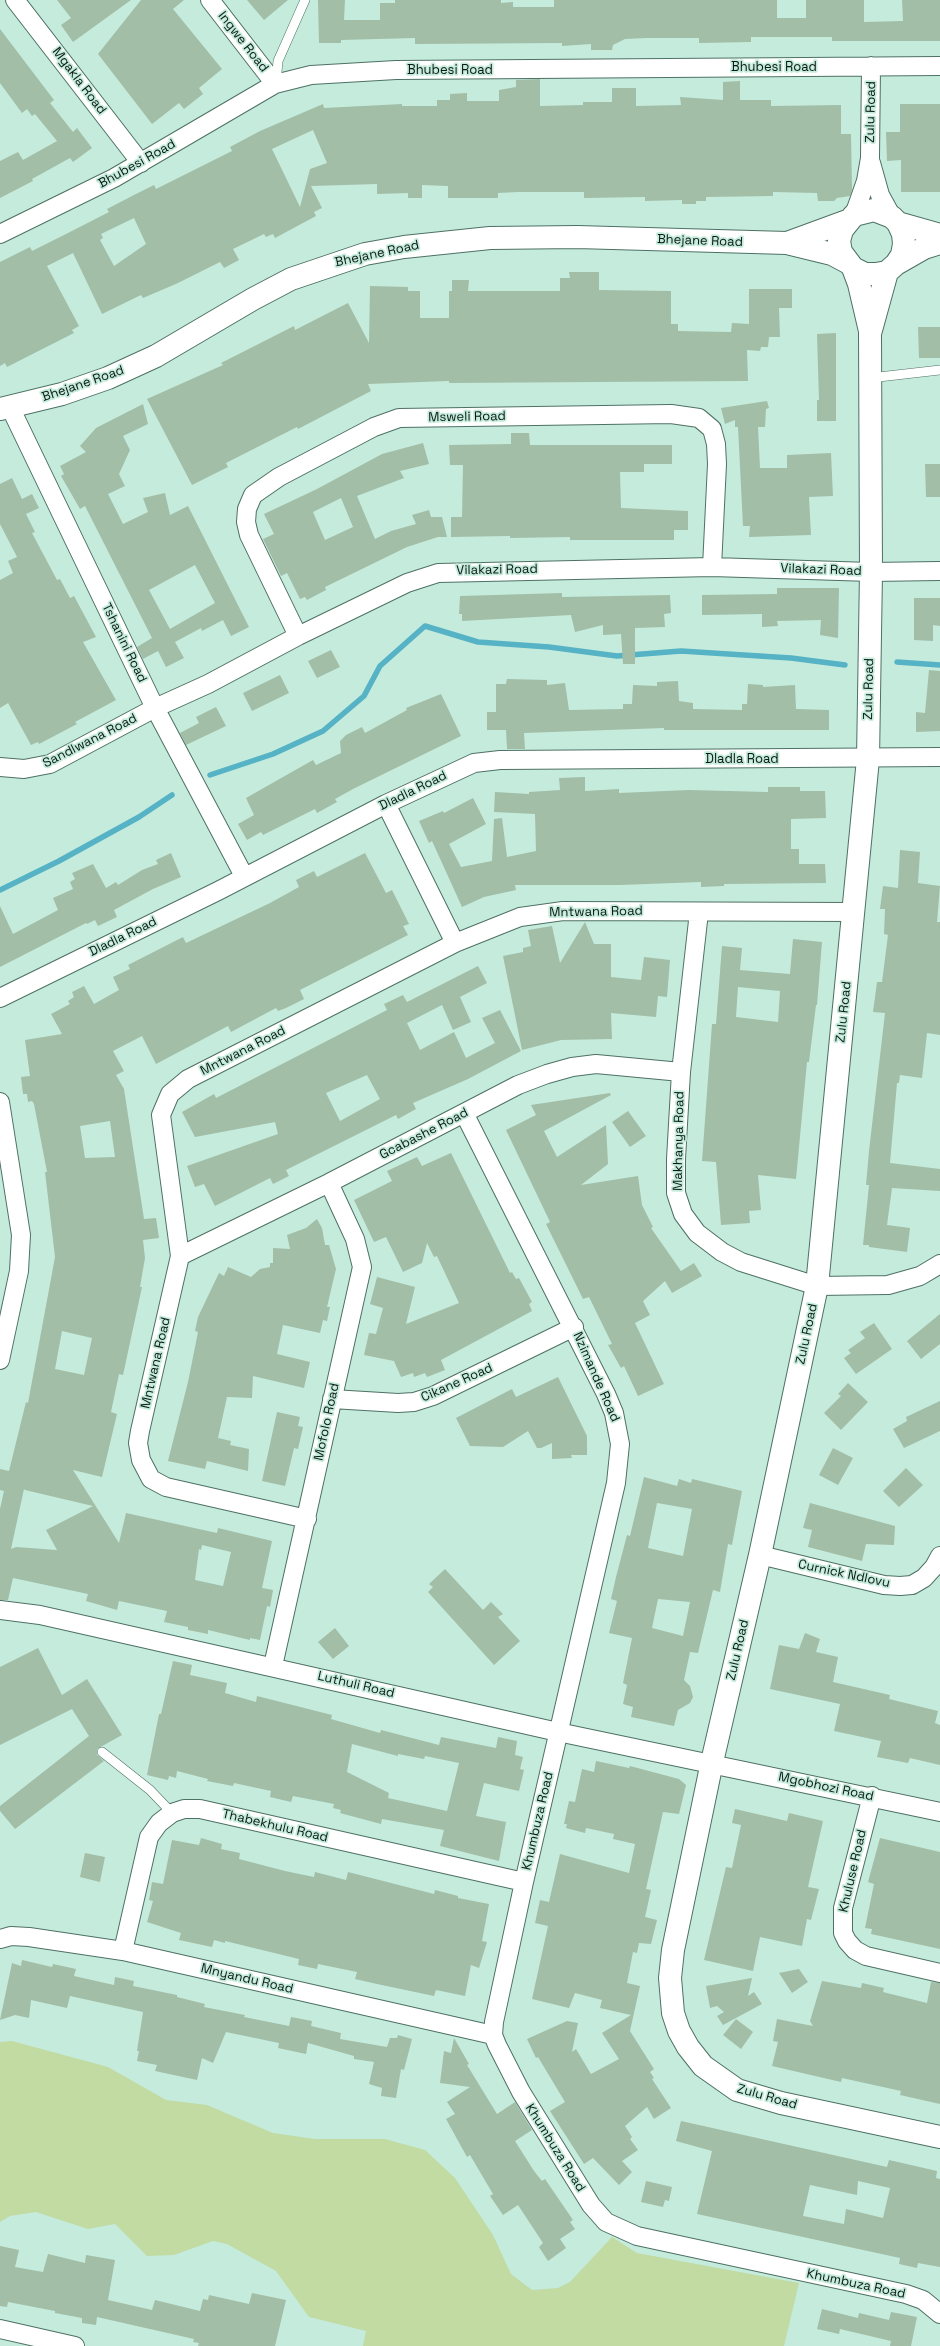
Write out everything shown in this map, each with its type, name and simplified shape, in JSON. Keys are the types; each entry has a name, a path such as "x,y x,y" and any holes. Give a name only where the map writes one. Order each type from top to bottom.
{"street":[{"name":"Mgakla Road","path":"16,0 141,163"},
{"name":"Ingwe Road","path":"210,0 275,84"},
{"name":"Zulu Road","path":"851,218 866,180 870,158 871,66"},
{"name":"Bhubesi Road","path":"0,234 141,163 275,84 311,75 396,70 940,66"},
{"name":"Zulu Road","path":"870,158 880,195 895,220"},
{"path":"940,235 895,220 874,210 851,218 842,230 839,241 841,252 850,265 865,274 891,268 924,248 940,243"},
{"name":"Bhejane Road","path":"787,243 851,218"},
{"path":"891,268 902,255 904,244 903,234 895,220"},
{"name":"Bhejane Road","path":"5,408 108,378 156,356 253,299 291,279 365,254 436,242 490,238 577,237 787,243 832,254 850,265"},
{"name":"Zulu Road","path":"850,265 859,284 870,331 871,572 868,759 817,1286 760,1555 712,1762 673,1950 670,1978 673,2013 678,2031 703,2066 737,2090 781,2103 940,2137"},
{"name":"Zulu Road","path":"870,331 891,268"},
{"name":"Tshanini Road","path":"5,408 155,708 244,876"},
{"name":"Msweli Road","path":"298,636 249,536 246,522 247,509 253,495 279,477 374,427 399,418 671,414 698,418 712,428 716,444 717,464 712,566"},
{"name":"Vilakazi Road","path":"155,708 208,684 298,636 407,583 438,573 712,566 871,572 940,571"},
{"name":"Sandlwana Road","path":"0,767 24,769 50,764 155,708"},
{"name":"Dladla Road","path":"0,998 386,804 464,767 483,761 868,759 940,757"},
{"path":"386,804 455,943"},
{"name":"Mntwana Road","path":"307,1519 183,1492 157,1483 145,1470 139,1452 140,1431 180,1256 161,1115 170,1094 188,1079 455,943 502,923 548,912 854,912"},
{"name":"Makhanya Road","path":"699,912 681,1072 676,1193 683,1214 697,1233 722,1252 741,1262 817,1286"},
{"name":"Gcabashe Road","path":"180,1256 329,1183 518,1085 572,1067 596,1064 681,1072"},
{"path":"0,1102 21,1234 20,1271 0,1360"},
{"name":"Nzimande Road","path":"464,1113 574,1328 614,1413 620,1444 616,1483 558,1732"},
{"name":"Mofolo Road","path":"273,1666 362,1267 355,1239 329,1183"},
{"path":"817,1286 888,1285 920,1276 940,1264"},
{"name":"Cikane Road","path":"332,1399 414,1402 433,1396 574,1328"},
{"name":"Curnick Ndlovu","path":"760,1555 884,1585 900,1586 912,1585 924,1578 934,1567 940,1556"},
{"name":"Luthuli Road","path":"0,1610 40,1615 273,1666 558,1732 712,1762"},
{"name":"Khumbuza Road","path":"558,1732 524,1882 493,2035 521,2092 590,2205 606,2222 637,2236 906,2294 923,2300 940,2314"},
{"name":"Mgobhozi Road","path":"712,1762 940,1812"},
{"name":"Khuluse Road","path":"872,1796 844,1908 843,1933 846,1942 866,1956 940,1973"},
{"name":"Thabekhulu Road","path":"172,1813 184,1809 200,1809 524,1882"},
{"path":"123,1951 149,1837 160,1823 172,1813"},
{"name":"Mnyandu Road","path":"0,1939 11,1936 29,1937 123,1951 493,2035"},
{"path":"0,2329 75,2346"}],"lane":[{"path":"275,84 278,61 305,0"},
{"path":"870,378 940,370"},
{"path":"102,1752 150,1790 172,1813"}],"green space":[{"path":"12,2041 108,2067 166,2100 207,2105 273,2133 315,2139 385,2139 425,2150 455,2178 493,2235 511,2274 532,2290 558,2288 570,2282 612,2237 637,2253 799,2283 784,2346 363,2346 366,2331 309,2317 276,2271 227,2244 213,2241 174,2255 147,2256 115,2224 88,2229 36,2212 10,2216 0,2222 0,2042"}],"building":[{"path":"57,0 131,0 73,42 61,25 71,18"},
{"path":"141,0 184,0 173,9 222,69 199,88 203,94 184,109 179,103 152,124 98,54"},
{"path":"247,0 288,0 264,20"},
{"path":"318,0 345,0 344,20 380,20 380,3 395,3 395,0 501,0 501,3 513,2 513,7 554,7 554,0 777,0 777,18 806,18 806,0 864,0 864,22 903,21 902,0 940,0 940,41 832,41 832,37 751,37 751,42 699,43 699,38 646,38 625,39 613,45 612,50 591,50 591,44 562,46 562,43 415,44 415,38 341,40 341,43 319,43"},
{"path":"0,29 54,100 50,103 73,132 77,128 92,148 73,162 70,158 32,179 33,181 0,198 0,161 18,152 23,160 57,141 35,114 32,116 27,109 22,113 0,83"},
{"path":"540,79 540,106 583,105 583,102 612,102 612,88 636,88 636,106 681,105 680,97 723,100 723,82 740,81 740,100 771,100 771,106 841,105 841,134 851,134 852,190 850,196 837,198 834,201 818,201 817,193 773,192 773,196 706,197 706,201 696,201 696,204 682,204 682,200 645,201 645,197 584,198 584,192 518,192 498,193 498,198 448,198 448,186 422,185 422,198 408,198 408,193 377,194 377,184 311,186 322,208 314,212 316,216 275,238 273,234 266,237 264,234 233,249 239,260 224,268 220,262 178,283 143,298 141,295 102,314 73,253 47,266 79,326 72,330 74,333 7,367 5,363 0,366 0,262 30,247 32,251 109,212 107,209 154,185 156,189 232,151 230,147 260,131 323,104 324,108 402,104 402,106 437,106 437,100 450,100 450,94 467,93 467,101 499,101 499,90 516,87 516,80","holes":["313,130 327,163 310,169 300,207 272,149","134,218 146,244 114,266 100,240 103,238 101,234"]},
{"path":"900,104 940,104 940,192 901,192 901,160 887,161 886,132 900,132"},
{"path":"569,272 599,272 599,290 671,291 671,324 678,324 678,331 731,332 732,323 749,324 749,289 792,289 792,308 779,308 780,337 769,337 768,347 761,347 760,351 747,350 748,381 449,383 449,381 368,384 371,391 298,429 297,427 226,463 228,467 192,485 147,399 223,365 221,363 294,326 295,330 348,303 369,343 370,286 408,287 408,291 420,291 420,318 449,318 449,291 452,291 452,280 469,280 468,291 560,291 560,278 570,278"},
{"path":"918,327 940,327 940,358 919,358"},
{"path":"836,333 836,421 817,421 817,400 819,400 817,334"},
{"path":"767,401 769,408 766,409 765,427 758,427 760,468 787,468 787,455 831,453 833,496 809,497 811,535 749,537 750,526 743,526 738,427 735,427 735,420 725,424 721,408"},
{"path":"143,404 148,424 123,436 130,450 119,474 125,486 108,494 123,524 148,512 143,498 165,493 170,515 188,506 249,627 231,636 223,620 202,631 201,628 175,642 184,658 166,667 158,651 143,659 137,647 152,638 85,506 80,509 61,476 64,474 60,466 86,452 80,446 96,428","holes":["195,565 215,603 170,629 149,590"]},
{"path":"511,433 529,433 530,445 672,445 672,464 644,464 644,472 620,472 621,508 688,511 688,530 674,530 674,540 570,540 570,537 510,538 510,536 451,537 451,517 462,517 463,465 450,465 449,445 511,444"},
{"path":"423,443 429,464 400,471 404,478 357,496 375,539 391,531 416,524 412,515 429,510 431,517 442,517 447,537 438,537 407,547 325,587 326,590 307,600 305,597 300,599 287,573 281,576 263,539 274,534 264,514 317,489 382,454","holes":["341,498 353,527 325,540 313,512"]},
{"path":"925,464 940,464 940,497 926,497"},
{"path":"12,478 22,499 32,494 39,508 26,514 35,532 32,533 57,580 60,579 70,598 74,596 96,637 83,642 116,700 75,722 77,724 39,744 38,742 31,745 8,703 0,708 0,580 13,573 8,561 17,557 0,524 0,484"},
{"path":"777,588 839,588 838,638 820,635 821,620 777,621 778,626 762,627 762,614 702,615 702,595 777,594"},
{"path":"562,593 562,597 670,595 671,613 664,614 665,627 635,628 635,664 623,664 621,634 603,635 603,625 575,632 571,615 462,621 462,614 459,614 460,596"},
{"path":"914,598 940,598 940,626 933,625 933,641 914,640"},
{"path":"331,650 340,667 317,678 308,661"},
{"path":"929,670 940,671 940,731 916,732 916,712 925,713"},
{"path":"280,675 289,693 252,711 243,693"},
{"path":"507,679 547,680 547,685 565,683 569,710 623,709 623,704 632,704 633,685 657,686 657,682 678,681 679,701 693,703 693,709 742,710 742,704 747,704 748,684 763,685 763,687 795,685 796,709 829,710 829,730 664,730 664,728 524,733 525,749 507,749 506,730 487,730 487,712 496,712 496,684 506,684"},
{"path":"441,694 461,736 353,789 335,799 337,802 317,813 315,809 263,835 261,832 247,840 238,824 254,815 246,798 313,760 316,765 341,753 340,741 346,735 362,727 365,733 407,710 406,708"},
{"path":"216,707 226,726 186,745 180,733 199,723 196,717"},
{"path":"585,777 585,791 619,789 619,793 689,790 768,792 768,787 800,787 800,791 825,791 826,818 791,819 791,849 799,849 799,864 825,864 826,883 724,884 724,886 701,887 701,882 620,885 515,885 516,890 484,897 462,907 432,841 429,843 419,821 443,811 444,813 473,798 486,824 449,844 461,867 492,861 494,819 502,818 507,857 536,851 535,814 494,812 495,792 529,794 529,792 560,790 559,778"},
{"path":"900,850 920,852 918,883 940,886 937,922 940,922 940,1035 927,1033 922,1078 900,1075 899,1083 897,1083 890,1163 940,1169 940,1191 892,1188 887,1225 910,1228 907,1252 863,1245 869,1185 866,1185 869,1151 885,1013 873,1012 877,982 882,982 888,935 884,934 885,909 880,909 883,886 898,888"},
{"path":"171,853 181,877 153,889 114,910 117,917 98,926 95,920 87,924 86,923 0,967 0,906 13,934 58,910 53,898 73,889 70,882 75,879 72,873 93,864 106,888 116,882 118,885 142,870 158,864 156,860"},
{"path":"365,853 386,893 392,890 409,924 403,926 408,935 300,990 304,999 278,1011 276,1008 231,1032 228,1026 156,1064 142,1036 113,1051 124,1071 116,1075 124,1089 144,1219 156,1218 159,1238 143,1240 145,1258 140,1287 142,1287 123,1375 119,1374 111,1412 117,1414 102,1477 73,1470 119,1543 126,1513 217,1533 218,1528 272,1541 262,1588 273,1590 270,1607 267,1606 260,1640 250,1638 250,1640 208,1630 208,1634 188,1630 188,1627 164,1622 167,1611 119,1601 117,1610 86,1601 88,1594 13,1578 8,1600 0,1600 0,1509 4,1491 0,1490 0,1469 9,1471 26,1402 28,1403 55,1257 45,1172 47,1172 34,1104 32,1101 28,1102 27,1094 23,1094 21,1077 30,1076 25,1040 62,1034 51,1014 70,1004 68,1001 74,997 72,992 84,986 94,1004 119,990 113,977 130,969 128,965 183,937 186,943 270,903 299,887 296,880 314,871 317,877","holes":["110,1121 115,1157 85,1158 80,1126","62,1331 92,1338 84,1375 55,1369","24,1489 93,1506 46,1530 57,1550 16,1547 11,1549","202,1545 231,1552 223,1586 195,1580 199,1549 201,1550"]},
{"path":"585,922 594,944 611,944 611,977 641,980 644,957 670,960 667,997 658,996 656,1017 611,1013 612,1039 561,1040 522,1050 503,956 523,952 523,948 531,946 528,930 552,926 560,963"},
{"path":"793,939 822,942 817,1005 809,1062 807,1062 796,1179 758,1175 761,1210 749,1211 750,1223 721,1225 716,1162 702,1161 712,1024 716,1024 722,946 742,948 740,970 790,974","holes":["738,987 780,991 778,1022 736,1017"]},
{"path":"478,966 487,983 460,997 471,1022 453,1030 442,1005 407,1023 420,1050 454,1032 466,1058 495,1043 482,1018 500,1010 521,1051 468,1079 413,1103 416,1109 398,1119 396,1115 286,1170 289,1176 273,1184 270,1178 215,1206 204,1184 195,1187 187,1166 278,1134 275,1122 195,1137 182,1112 214,1094 216,1098 387,1010 384,1004 403,995 407,1002","holes":["367,1075 380,1099 340,1121 326,1093"]},
{"path":"610,1093 611,1095 544,1131 557,1157 606,1125 608,1164 581,1185 638,1176 642,1205 653,1227 651,1228 681,1271 694,1263 702,1276 672,1293 665,1281 643,1301 650,1315 635,1323 664,1384 638,1396 624,1366 621,1368 608,1345 612,1344 589,1297 583,1299 546,1224 550,1222 506,1130 536,1115 531,1105"},
{"path":"628,1111 646,1136 630,1147 612,1122"},
{"path":"451,1153 510,1273 512,1272 516,1279 519,1278 532,1302 529,1304 532,1311 441,1360 445,1370 427,1377 425,1373 414,1377 413,1373 401,1377 394,1361 364,1355 369,1333 376,1334 383,1308 370,1304 377,1277 415,1287 406,1324 459,1303 437,1256 434,1257 427,1243 422,1263 403,1272 386,1237 374,1242 354,1200 392,1181 387,1171 417,1157 422,1166"},
{"path":"317,1219 322,1228 325,1245 329,1245 336,1269 327,1307 330,1307 327,1321 323,1320 320,1333 283,1325 277,1354 310,1362 304,1388 253,1376 252,1398 227,1397 218,1438 231,1441 230,1445 249,1449 248,1471 207,1461 205,1469 168,1461 188,1382 198,1332 195,1331 198,1317 219,1273 224,1276 228,1267 251,1277 260,1269 270,1267 270,1263 273,1263 273,1248 290,1249 287,1235 306,1228"},
{"path":"940,1314 940,1344 921,1359 907,1341"},
{"path":"874,1323 892,1349 856,1374 844,1358 851,1353 848,1350 865,1338 860,1332"},
{"path":"558,1377 587,1436 587,1455 571,1455 572,1458 552,1459 552,1443 541,1448 537,1448 528,1431 503,1447 470,1446 456,1418 512,1389 516,1397"},
{"path":"848,1383 868,1402 841,1430 824,1413 841,1396 838,1394"},
{"path":"940,1401 940,1431 904,1448 893,1429 907,1421 906,1417"},
{"path":"277,1412 300,1417 298,1426 303,1427 298,1449 294,1448 285,1486 262,1481"},
{"path":"833,1448 853,1458 838,1485 819,1475"},
{"path":"906,1468 923,1485 899,1507 883,1491"},
{"path":"644,1477 677,1486 679,1479 691,1483 692,1479 742,1491 732,1545 728,1544 720,1592 713,1590 698,1653 690,1652 684,1680 690,1686 693,1697 690,1703 678,1710 674,1726 631,1717 633,1707 623,1704 627,1685 623,1683 632,1638 609,1633 617,1601 611,1599 627,1535 630,1536","holes":["657,1503 692,1509 683,1556 648,1548","658,1599 690,1602 683,1636 652,1628"]},
{"path":"810,1503 895,1526 894,1545 866,1544 862,1561 808,1547 812,1530 803,1528"},
{"path":"445,1569 483,1610 491,1602 503,1614 498,1617 520,1641 494,1665 428,1592 433,1587 429,1584"},
{"path":"335,1628 349,1646 333,1659 318,1642"},
{"path":"805,1633 820,1639 816,1652 838,1657 833,1682 890,1695 889,1699 938,1711 935,1723 940,1725 940,1765 910,1758 908,1763 877,1757 881,1741 834,1731 840,1704 770,1689 779,1645 799,1649"},
{"path":"38,1648 62,1695 87,1679 122,1735 97,1749 97,1755 104,1761 15,1829 0,1811 0,1806 89,1736 72,1709 0,1745 0,1667"},
{"path":"173,1661 192,1665 190,1675 227,1683 225,1693 256,1702 257,1696 332,1715 331,1719 380,1733 381,1730 439,1745 441,1737 496,1748 498,1737 517,1741 515,1755 523,1757 520,1769 524,1770 519,1791 484,1783 476,1816 506,1822 499,1861 440,1846 444,1830 382,1819 381,1824 340,1813 341,1810 333,1808 334,1804 293,1796 291,1802 270,1797 271,1791 234,1783 233,1786 207,1781 208,1779 177,1771 176,1778 169,1776 168,1780 147,1775 159,1714 161,1714","holes":["352,1744 398,1756 398,1754 424,1759 425,1756 459,1763 447,1811 388,1798 389,1793 347,1772"]},
{"path":"596,1761 629,1768 630,1766 679,1779 686,1785 679,1814 663,1812 646,1889 651,1890 645,1917 657,1920 651,1944 639,1943 637,1953 633,1952 627,1983 640,1986 630,2031 654,2069 650,2072 654,2078 652,2079 671,2108 654,2119 647,2107 625,2126 632,2137 630,2139 638,2150 622,2161 632,2172 619,2185 593,2158 584,2164 550,2111 565,2102 538,2057 536,2058 527,2039 567,2021 578,2023 572,2052 576,2049 591,2074 619,2059 602,2033 631,2015 600,2008 602,2000 575,1993 569,2008 532,1999 548,1926 535,1923 540,1900 549,1902 560,1854 629,1873 635,1844 613,1839 614,1834 586,1828 585,1833 566,1828 567,1824 564,1824 569,1801 575,1802 582,1769 594,1772"},
{"path":"735,1809 787,1821 789,1813 823,1821 808,1887 819,1889 811,1920 807,1919 802,1946 760,1937 753,1971 704,1960 726,1867 732,1868 741,1825 732,1823"},
{"path":"201,1838 222,1844 221,1849 240,1853 239,1859 285,1871 314,1877 315,1872 346,1880 348,1872 434,1894 435,1890 458,1896 458,1898 489,1904 482,1941 487,1942 479,1968 471,1965 465,1996 436,1990 434,1996 355,1979 357,1972 318,1964 317,1969 298,1965 299,1959 225,1941 225,1943 214,1940 212,1947 179,1940 181,1933 147,1922 153,1901 149,1900 152,1882 163,1884 172,1840 199,1845"},
{"path":"880,1838 940,1852 940,1949 871,1934 872,1929 865,1928 874,1884 868,1882"},
{"path":"85,1853 105,1857 100,1882 80,1877"},
{"path":"22,1960 52,1967 53,1964 76,1969 74,1976 114,1985 115,1977 134,1981 133,1986 177,1995 177,1997 205,2004 204,2007 245,2015 244,2017 289,2026 291,2017 312,2021 311,2026 341,2033 340,2039 387,2047 390,2038 397,2038 398,2035 412,2039 404,2070 401,2069 396,2098 381,2096 382,2088 369,2084 374,2062 354,2059 354,2056 308,2043 306,2054 278,2048 279,2043 226,2032 213,2063 202,2058 197,2080 155,2071 157,2065 137,2061 139,2051 137,2051 143,2012 70,1996 67,2008 31,2000 29,2018 15,2015 0,2020 12,1963 21,1966"},
{"path":"799,1969 808,1982 792,1993 779,1973"},
{"path":"752,1978 748,1996 754,1992 762,2004 723,2025 717,2016 724,2012 717,2006 710,2008 706,1986"},
{"path":"822,1981 861,1988 862,1983 884,1988 883,1992 927,2003 931,1982 940,1983 940,2104 900,2095 901,2091 842,2078 841,2082 772,2066 778,2042 773,2041 777,2019 813,2026 810,2021"},
{"path":"736,2019 753,2032 741,2049 723,2035"},
{"path":"454,2038 469,2064 467,2065 497,2114 515,2102 532,2130 515,2141 534,2171 542,2181 545,2179 573,2220 570,2222 575,2229 560,2239 566,2248 548,2261 539,2247 543,2243 518,2205 503,2215 490,2196 493,2194 470,2155 467,2157 446,2119 455,2114 447,2102 470,2087 440,2083 444,2051 451,2053"},
{"path":"681,2121 887,2167 889,2160 937,2171 936,2178 940,2179 940,2267 918,2263 917,2268 899,2264 900,2258 697,2214 712,2151 676,2141","holes":["858,2181 890,2188 883,2218 846,2209 844,2224 803,2216 810,2185 857,2195"]},
{"path":"646,2181 672,2187 669,2201 665,2200 663,2207 641,2202"},
{"path":"0,2246 19,2250 15,2267 43,2272 48,2254 85,2263 86,2255 115,2260 108,2300 152,2310 155,2300 200,2311 203,2299 208,2300 209,2295 249,2304 252,2293 286,2300 275,2346 198,2346 199,2343 193,2342 194,2339 97,2317 96,2325 82,2323 82,2318 55,2313 55,2311 8,2302 7,2307 0,2306"},
{"path":"822,2309 858,2318 859,2313 889,2320 891,2312 917,2317 911,2346 890,2346 891,2341 840,2329 839,2334 817,2329"}],"waterway":[{"path":"210,775 273,754 323,731 364,696 380,666 425,626 478,642 549,647 617,656 681,651 791,658 845,665"},
{"path":"897,662 940,665"},
{"path":"0,890 59,861 139,817 172,795"}]}
